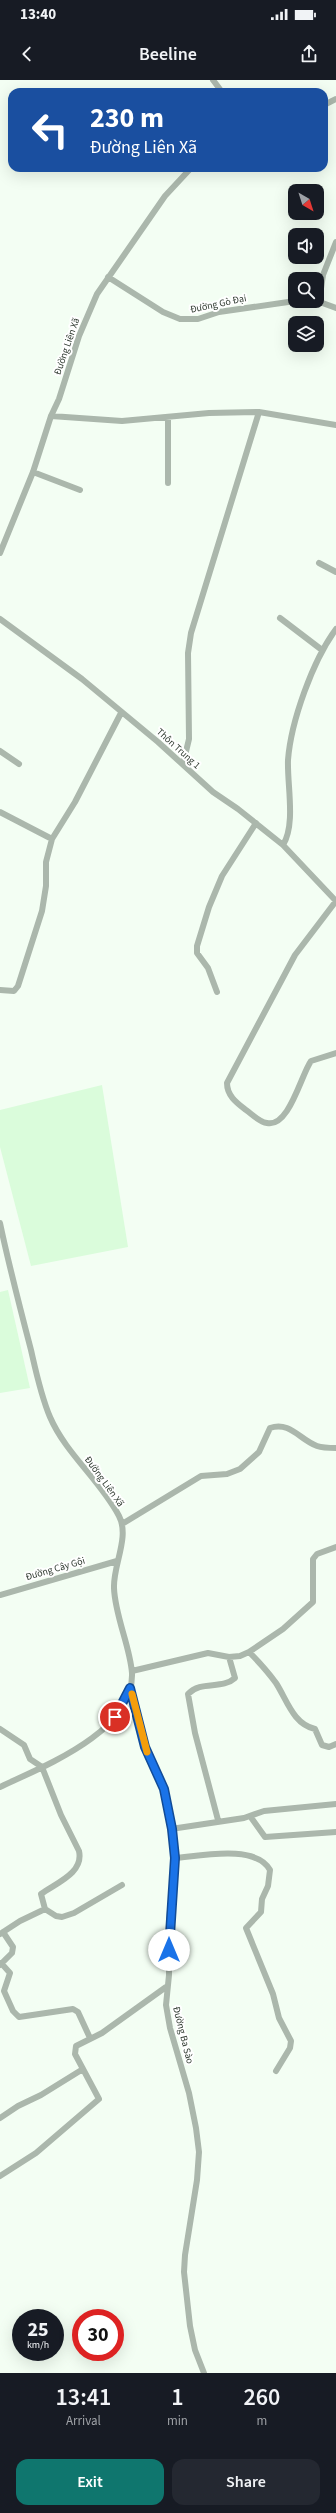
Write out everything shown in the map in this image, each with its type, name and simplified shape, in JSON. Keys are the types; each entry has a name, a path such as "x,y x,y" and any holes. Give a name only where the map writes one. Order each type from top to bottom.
{"street":[{"name":"Đường Liên Xã","path":"0,553 32,472 51,416 59,399 87,316 97,294 165,196 187,172"},
{"path":"324,272 336,242"},
{"name":"Đường Gò Đại","path":"108,277 163,312 180,319 198,319 219,312 288,302"},
{"path":"324,304 336,308"},
{"path":"51,416 107,421 168,418 209,413 259,412 336,425"},
{"path":"183,764 189,739 188,653 191,633 259,412"},
{"path":"168,418 168,483"},
{"path":"32,472 80,490"},
{"path":"319,563 336,572"},
{"path":"280,618 322,650"},
{"name":"Thôn Trung 1","path":"0,619 82,680 183,764 213,792 256,823 283,845 336,901"},
{"path":"283,845 289,829 290,750 308,677 322,650 336,629"},
{"path":"0,990 14,991 18,986 42,911 46,886 46,862 52,839 76,802 121,713"},
{"path":"0,751 19,764"},
{"path":"0,812 52,839"},
{"path":"217,992 208,968 197,952 197,946 209,907 222,876 256,823"},
{"path":"336,901 289,965 254,1028 227,1083 227,1090 235,1100 262,1122 274,1124 281,1120 286,1112 312,1061 336,1053"},
{"name":"Đường Liên Xã","path":"0,1223 21,1312 50,1417 63,1441 113,1506 122,1524"},
{"path":"0,1787 42,1767 88,1741 104,1729 115,1717 130,1688 132,1671 117,1608 114,1588 116,1561 122,1524 201,1476 228,1474 240,1469 259,1452 270,1428 278,1425 288,1428 318,1447 336,1448"},
{"path":"132,1671 208,1653 229,1657 249,1652 305,1611 314,1602 313,1559 317,1554 336,1547"},
{"name":"Đường Cây Gội","path":"0,1595 116,1561"},
{"path":"249,1652 276,1683 298,1720 304,1727 315,1729 322,1745 329,1747 336,1744"},
{"path":"218,1820 194,1733 188,1694 193,1689 203,1686 230,1683 235,1678 229,1657"},
{"name":"Đường Ba Sào","path":"130,1688 145,1747 164,1789 172,1829 175,1858 169,1920 169,1975 166,1987 170,2028 196,2128 199,2152 197,2180 185,2255 184,2272 190,2326 195,2350 204,2373"},
{"path":"0,1729 24,1745 30,1759 42,1767 80,1856 76,1868 41,1894 46,1909 56,1916 67,1916 122,1885"},
{"path":"172,1829 218,1820 250,1816 264,1811 336,1804"},
{"path":"250,1816 265,1837 336,1832"},
{"path":"175,1858 247,1855 262,1860 270,1870 268,1886 262,1899 261,1912 246,1928 272,1994 279,2018 291,2041 290,2048 276,2072"},
{"path":"46,1909 2,1933 13,1947 12,1953 1,1964 10,1973 4,1991 4,1997 19,2017 73,2009 78,2012 90,2038"},
{"path":"0,2176 36,2153 96,2103 99,2096 74,2050 76,2046 102,2033 157,1991 166,1987"},
{"path":"0,2118 83,2069"}],"shaded area":[{"path":"102,1085 128,1247 31,1266 0,1147 0,1110"},
{"path":"8,1290 30,1388 0,1393 0,1292"}],"slow traffic":[{"path":"132,1694 147,1752"}],"route":[{"path":"115,1717 130,1688 145,1747 164,1789 172,1829 175,1858 168,1935 169,1950"}]}
